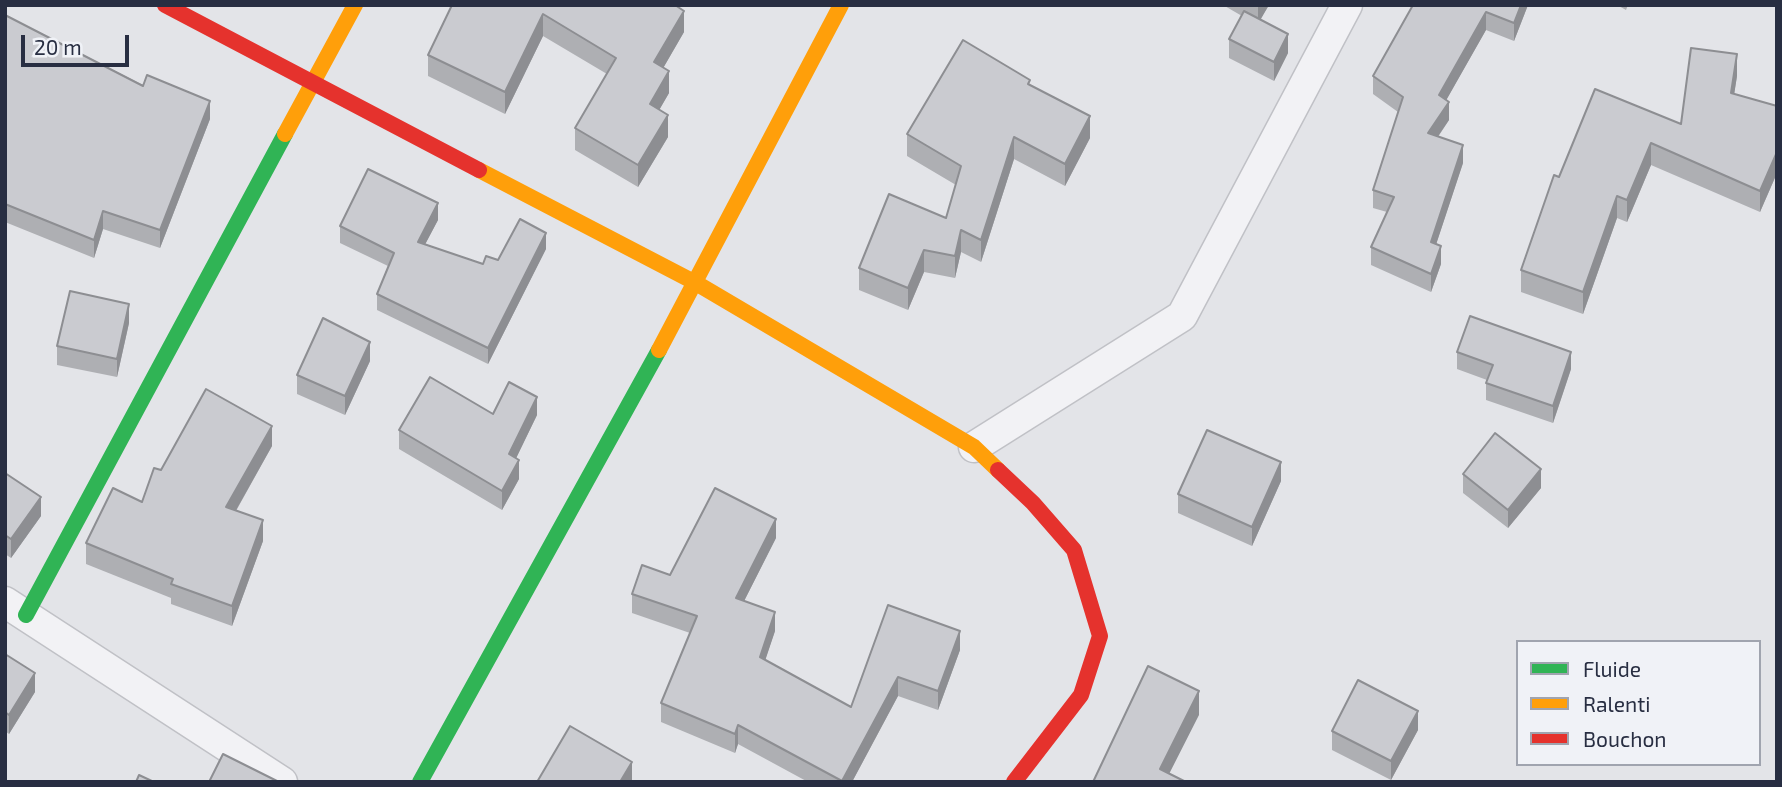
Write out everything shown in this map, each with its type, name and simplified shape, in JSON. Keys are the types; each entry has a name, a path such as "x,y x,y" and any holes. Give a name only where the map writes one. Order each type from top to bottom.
{"street":[{"path":"165,5 696,284 974,447 1033,503 1074,550 1100,636 1081,695 1014,782"},
{"path":"282,782 15,609 355,5"},
{"path":"420,782 696,284 841,5"},
{"path":"974,447 1182,316 1347,5"}],"building":[{"path":"452,5 675,5 684,11 654,62 669,71 650,104 668,115 638,165 575,128 616,58 543,14 505,92 428,55"},
{"path":"1413,5 1521,5 1514,23 1486,12 1439,95 1449,102 1428,133 1463,145 1431,242 1441,246 1431,274 1371,247 1394,197 1373,190 1403,97 1373,76"},
{"path":"1244,11 1288,34 1274,62 1229,39"},
{"path":"5,15 143,86 147,75 210,101 160,230 103,211 94,240 5,204"},
{"path":"963,40 1030,80 1028,84 1090,116 1065,164 1014,137 981,240 961,230 955,256 924,250 908,288 859,268 889,194 946,218 961,166 907,134"},
{"path":"1691,48 1737,54 1731,93 1777,106 1777,152 1760,191 1651,143 1627,200 1617,196 1583,292 1521,270 1554,175 1559,177 1595,89 1681,124"},
{"path":"368,169 438,203 418,242 483,264 486,256 498,260 520,219 546,233 488,348 377,294 394,253 340,226"},
{"path":"70,291 129,304 117,359 57,346"},
{"path":"1470,316 1571,352 1553,406 1486,383 1493,365 1457,352"},
{"path":"323,318 370,342 345,396 297,375"},
{"path":"430,377 493,414 509,382 537,397 509,454 519,460 502,491 399,430"},
{"path":"206,389 272,426 226,507 263,520 232,606 171,584 173,579 86,543 113,488 142,502 154,468 161,470"},
{"path":"1207,430 1281,462 1252,527 1178,494"},
{"path":"1495,433 1541,469 1508,510 1463,474"},
{"path":"5,473 41,497 11,539 5,535"},
{"path":"715,488 776,519 736,598 775,612 760,657 851,707 888,605 960,631 938,691 898,677 842,781 738,725 735,734 661,703 697,616 632,594 642,565 670,575"},
{"path":"5,654 35,673 9,715 5,712"},
{"path":"1148,666 1199,691 1160,769 1186,782 1093,782"},
{"path":"1358,680 1418,711 1391,761 1332,731"},
{"path":"570,726 632,762 620,782 537,782"},
{"path":"223,754 279,782 209,782"},
{"path":"139,775 154,782 136,782"}],"traffic: fast":[{"path":"26,615 285,134"},
{"path":"420,782 659,350"}],"traffic: slow":[{"path":"285,134 355,5"},
{"path":"659,350 841,5"},
{"path":"479,170 696,283 974,447 998,470"}],"traffic: jam":[{"path":"165,5 479,170"},
{"path":"998,470 1033,503 1074,550 1100,636 1081,695 1014,782"}]}
